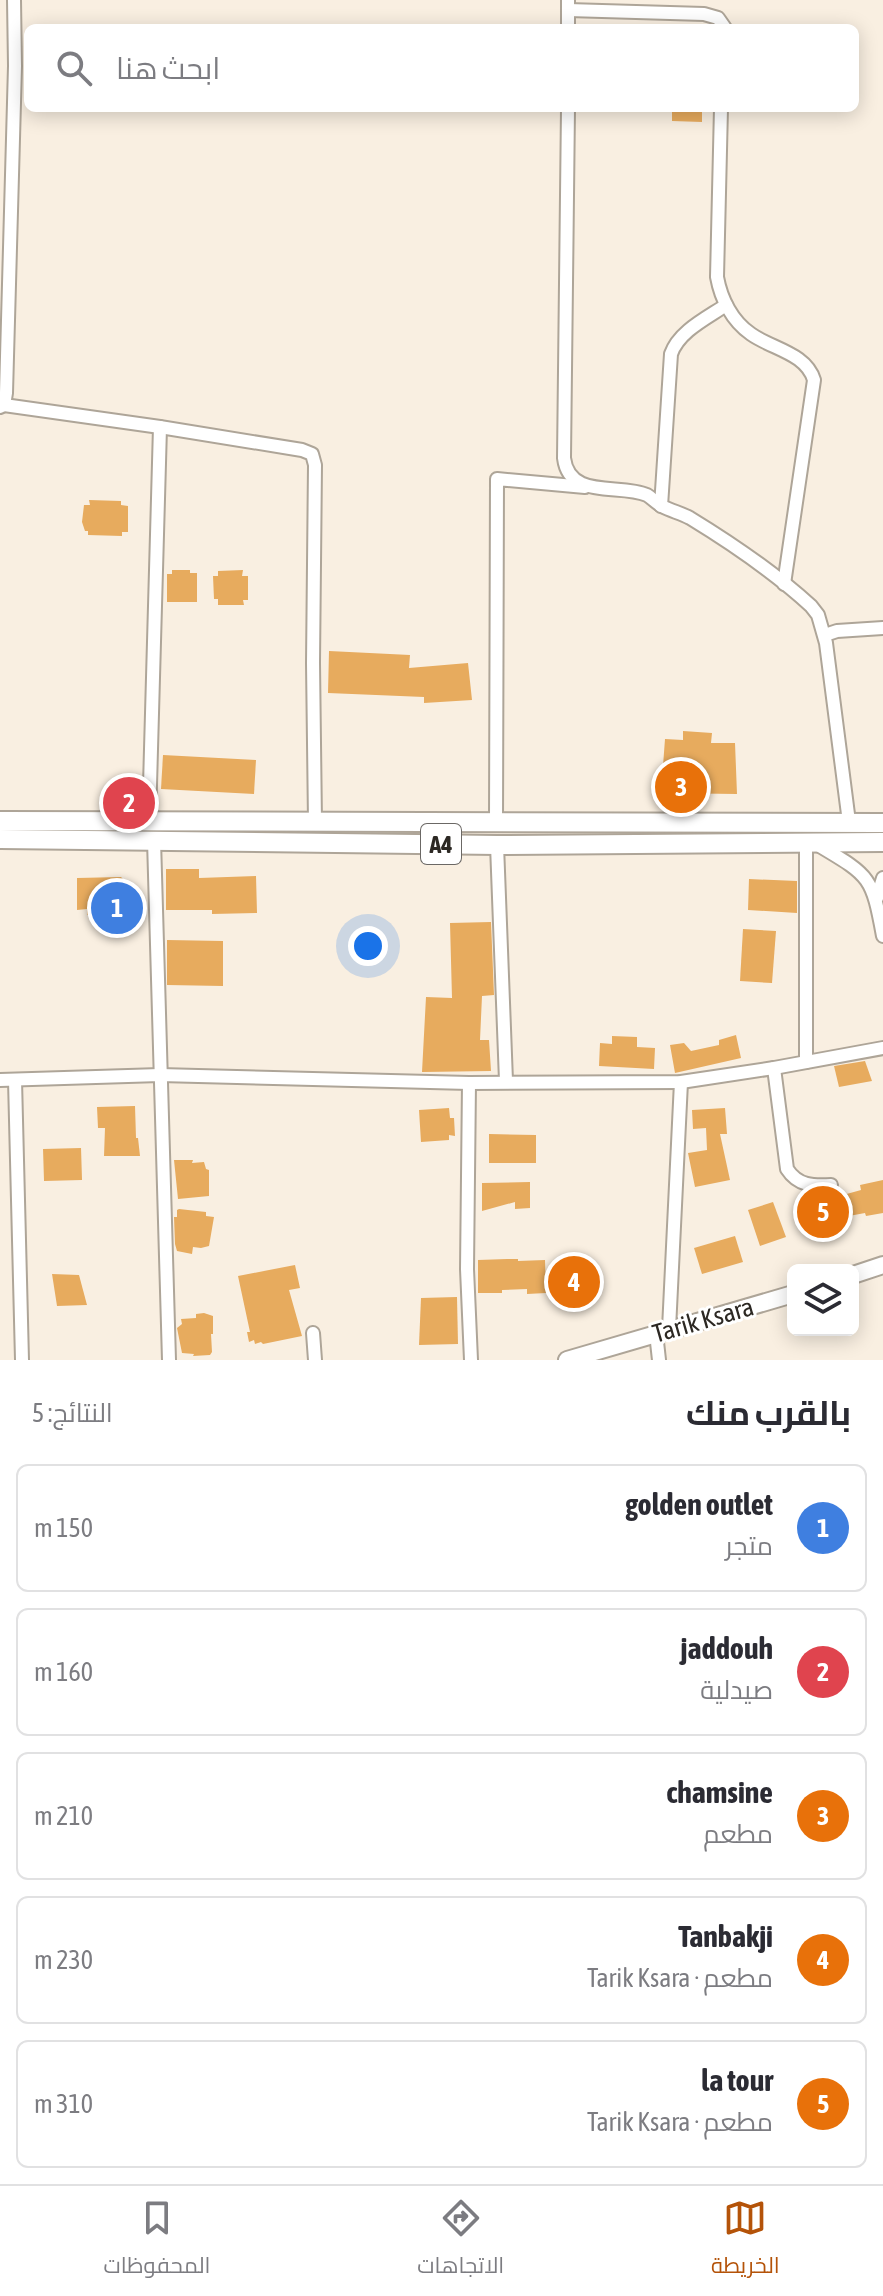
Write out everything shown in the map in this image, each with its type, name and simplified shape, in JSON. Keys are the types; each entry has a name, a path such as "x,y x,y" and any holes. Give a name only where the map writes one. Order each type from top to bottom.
{"highway":[{"name":"A4","path":"0,821 883,823"},
{"name":"A4","path":"0,839 497,845 883,842"}],"main road":[{"path":"859,1273 883,1265"},
{"name":"Tarik Ksara","path":"567,1360 787,1296"}],"street":[{"path":"14,0 6,393 2,406 160,427 312,454 315,822"},
{"path":"568,5 704,14 718,18 722,24"},
{"path":"568,112 564,458 571,477 595,488"},
{"path":"721,112 719,291 741,326 751,335 805,364 814,380 784,584"},
{"path":"661,506 671,354 685,334 726,305"},
{"path":"149,821 160,427"},
{"path":"496,823 497,479 637,492 648,496 661,506 688,517 811,606 825,635 849,822"},
{"path":"825,635 849,629 883,628"},
{"path":"154,840 169,1360"},
{"path":"810,842 868,880 883,936"},
{"path":"806,1062 810,842"},
{"path":"497,845 506,1081"},
{"path":"876,901 883,878"},
{"path":"0,1080 160,1075 469,1083 681,1082 883,1048"},
{"path":"774,1068 787,1169 805,1185 831,1185"},
{"path":"15,1080 22,1360"},
{"path":"659,1360 681,1082"},
{"path":"469,1083 467,1269 471,1360"},
{"path":"313,1333 315,1360"}],"building":[{"path":"672,112 702,112 702,122 672,121"},
{"path":"89,500 121,501 121,505 128,506 128,532 122,532 122,536 88,535 82,522 84,505 90,505"},
{"path":"172,570 197,573 197,602 167,602 167,574 172,574"},
{"path":"243,570 242,576 248,576 248,600 243,600 244,605 218,605 218,599 214,599 213,576 218,576 218,571"},
{"path":"329,651 410,655 409,668 468,663 472,700 424,703 424,697 328,693"},
{"path":"683,731 712,733 711,743 735,743 737,794 661,793 665,739 683,740"},
{"path":"163,755 256,760 254,794 161,789"},
{"path":"166,869 199,869 199,878 256,876 257,913 212,914 212,910 166,910"},
{"path":"121,877 128,884 128,910 87,915 87,909 77,910 77,878"},
{"path":"749,879 797,881 797,913 748,910"},
{"path":"491,922 494,995 482,996 480,1040 489,1040 491,1071 422,1072 426,997 452,998 450,923"},
{"path":"743,929 776,931 772,983 740,981"},
{"path":"167,940 223,941 223,986 167,985"},
{"path":"736,1035 741,1058 675,1073 670,1045 684,1043 691,1051 719,1045 719,1040"},
{"path":"612,1036 637,1037 637,1047 655,1048 654,1069 599,1066 600,1043 612,1044"},
{"path":"865,1061 872,1081 839,1087 834,1066"},
{"path":"135,1106 140,1156 104,1156 105,1128 98,1128 97,1107"},
{"path":"449,1108 450,1118 454,1118 455,1136 449,1135 449,1140 421,1142 419,1110"},
{"path":"725,1108 727,1134 720,1134 730,1180 695,1187 688,1153 707,1150 706,1128 693,1129 692,1110"},
{"path":"489,1134 536,1135 536,1163 489,1163"},
{"path":"81,1148 82,1180 44,1181 43,1149"},
{"path":"174,1160 204,1162 209,1170 209,1196 178,1199"},
{"path":"883,1180 883,1213 822,1221 818,1231 809,1227 799,1229 796,1214 809,1211 807,1205 861,1190 860,1185"},
{"path":"530,1182 530,1208 515,1209 515,1202 482,1211 482,1183"},
{"path":"773,1202 786,1237 760,1246 748,1210"},
{"path":"179,1209 206,1212 206,1216 214,1217 209,1246 193,1247 192,1254 177,1251 174,1217 177,1217"},
{"path":"735,1236 743,1262 702,1274 694,1248"},
{"path":"478,1260 545,1260 546,1293 527,1294 527,1289 478,1293"},
{"path":"295,1265 300,1288 289,1290 302,1336 263,1344 255,1344 254,1340 249,1342 247,1332 250,1332 238,1276"},
{"path":"52,1274 79,1275 87,1305 57,1306"},
{"path":"457,1297 458,1344 419,1345 421,1298"},
{"path":"196,1314 213,1316 212,1352 210,1355 193,1356 182,1353 177,1328 182,1324 181,1319 196,1318"}],"place":[{"name":"chamsine","path":"681,787"},
{"name":"jaddouh","path":"129,803"},
{"name":"golden outlet","path":"117,908"},
{"name":"la tour","path":"823,1212"},
{"name":"Tanbakji","path":"574,1282"}]}
